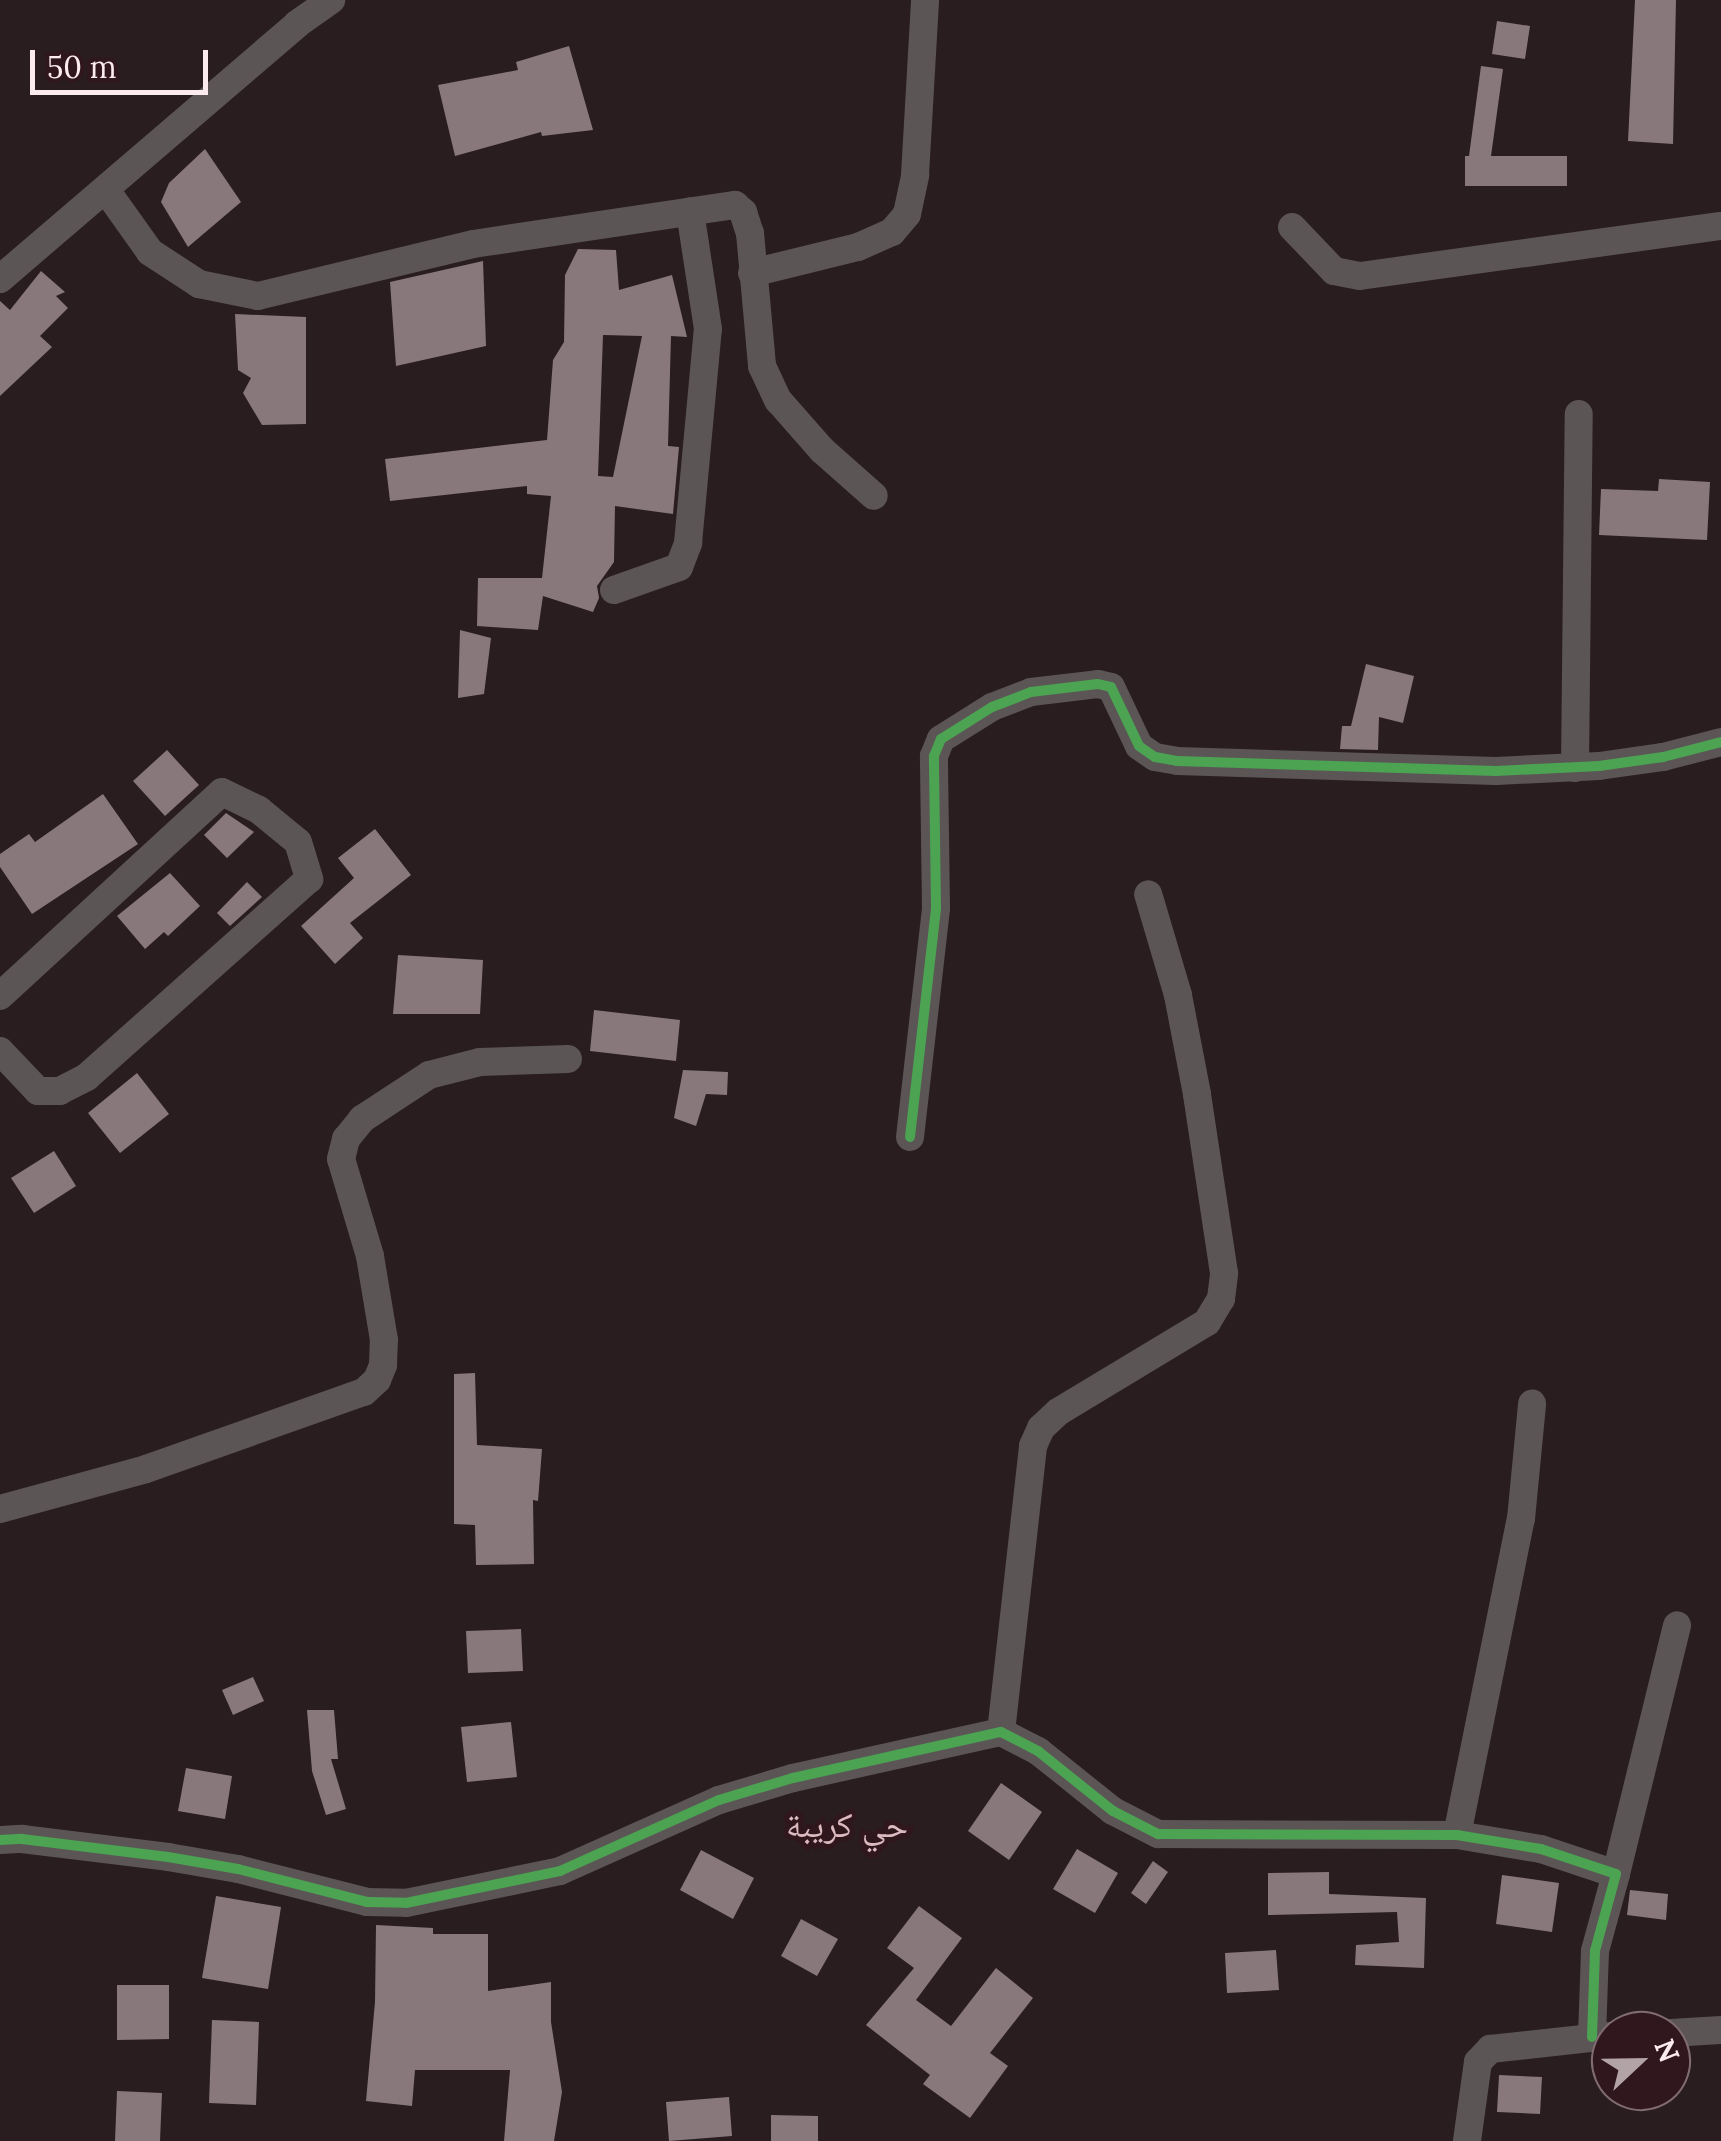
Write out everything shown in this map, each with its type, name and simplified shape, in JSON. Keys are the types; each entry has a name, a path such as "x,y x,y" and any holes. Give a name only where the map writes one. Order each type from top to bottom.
{"street":[{"path":"0,279 297,24 331,0"},
{"path":"752,273 858,247 892,232 907,214 915,174 925,0"},
{"path":"106,190 150,252 199,284 258,296 473,244 721,204 743,212 762,366 778,400 822,450 874,496"},
{"path":"614,590 679,567 688,542 708,329 690,211"},
{"path":"1292,227 1334,271 1360,276 1721,226"},
{"path":"1575,768 1579,414"},
{"path":"910,1136 936,908 934,756 941,739 958,725 1031,692 1098,684 1111,688 1140,746 1155,757 1177,762 1496,771 1575,768 1662,757 1721,742"},
{"path":"0,996 222,792 260,810 298,842 309,879 86,1077 60,1091 38,1091 0,1052"},
{"path":"1002,1732 1033,1446 1041,1428 1058,1412 1206,1322 1221,1300 1224,1273 1197,1094 1178,994 1148,894"},
{"path":"0,1509 146,1469 364,1392 377,1380 383,1365 384,1340 370,1256 341,1159 346,1139 362,1119 429,1075 480,1062 568,1059"},
{"path":"1456,1835 1521,1519 1532,1404"},
{"path":"1599,2011 1595,1951 1677,1625"},
{"path":"0,1840 22,1839 168,1857 238,1869 367,1902 406,1903 560,1871 719,1800 793,1778 1002,1732 1038,1751 1113,1811 1158,1834 1456,1835 1540,1849 1616,1874"},
{"path":"1691,2032 1721,2030"},
{"path":"1467,2141 1478,2062 1490,2049 1591,2038"}],"building":[{"path":"1635,0 1676,0 1673,144 1628,141"},
{"path":"1497,21 1530,26 1525,59 1492,54"},
{"path":"569,46 593,130 542,136 541,132 455,156 438,85 518,70 516,62"},
{"path":"1481,66 1503,69 1491,156 1567,156 1567,186 1465,186 1465,156 1469,156"},
{"path":"205,149 241,202 188,247 161,202 169,183"},
{"path":"578,249 616,250 619,290 672,275 687,337 671,336 668,446 679,447 673,514 615,506 614,562 597,586 599,598 593,612 543,596 538,630 477,626 478,578 542,578 551,496 527,494 527,486 390,501 385,459 547,440 553,360 564,342 565,275","holes":["603,335 642,336 613,477 598,476"]},
{"path":"483,261 486,346 396,366 390,282"},
{"path":"41,271 65,292 56,296 68,308 40,336 52,347 0,396 0,301 10,310"},
{"path":"235,314 306,317 306,424 262,425 243,393 251,378 238,370"},
{"path":"1659,479 1710,482 1707,540 1599,535 1601,489 1658,491"},
{"path":"460,630 491,638 484,694 458,698"},
{"path":"1366,664 1414,676 1403,723 1379,717 1378,750 1340,749 1342,726 1351,726"},
{"path":"167,750 199,785 165,816 133,781"},
{"path":"103,794 138,844 32,914 0,867 0,854 29,834 35,842"},
{"path":"226,813 254,832 227,858 204,835"},
{"path":"375,829 411,875 350,923 363,938 335,964 301,926 354,878 338,858"},
{"path":"170,873 200,906 168,936 164,932 145,949 117,916"},
{"path":"247,882 262,897 230,926 217,913"},
{"path":"398,955 483,960 480,1014 393,1014"},
{"path":"594,1010 680,1020 676,1061 590,1051"},
{"path":"683,1070 728,1072 727,1095 706,1094 696,1126 674,1118"},
{"path":"137,1073 169,1114 120,1153 88,1113"},
{"path":"54,1151 76,1186 34,1213 11,1178"},
{"path":"475,1373 477,1445 542,1449 538,1501 533,1500 534,1564 476,1565 475,1525 454,1524 454,1374"},
{"path":"521,1629 523,1671 468,1673 466,1631"},
{"path":"253,1677 264,1701 233,1715 222,1690"},
{"path":"307,1710 334,1710 338,1759 331,1759 346,1809 326,1815 312,1771"},
{"path":"511,1722 517,1777 467,1782 461,1727"},
{"path":"186,1768 232,1776 225,1819 178,1811"},
{"path":"1001,1783 1042,1812 1009,1860 968,1831"},
{"path":"1077,1849 1118,1873 1095,1913 1053,1889"},
{"path":"701,1850 754,1878 733,1919 680,1890"},
{"path":"1153,1861 1168,1872 1146,1904 1131,1893"},
{"path":"1329,1872 1329,1894 1426,1898 1424,1968 1355,1965 1356,1945 1399,1942 1397,1912 1268,1915 1268,1873"},
{"path":"1502,1875 1559,1883 1552,1932 1496,1924"},
{"path":"1630,1890 1668,1894 1666,1920 1627,1915"},
{"path":"216,1896 281,1907 268,1989 202,1978"},
{"path":"919,1906 962,1938 916,2000 951,2026 996,1968 1033,1998 990,2053 1008,2066 970,2118 923,2084 930,2075 866,2025 914,1968 887,1948"},
{"path":"801,1919 838,1939 817,1976 781,1956"},
{"path":"376,1925 433,1928 433,1934 488,1934 488,1991 551,1982 551,2022 562,2092 554,2141 504,2141 510,2070 415,2070 412,2106 366,2101 375,2002"},
{"path":"1276,1950 1279,1990 1227,1993 1225,1953"},
{"path":"117,1985 169,1985 169,2039 117,2040"},
{"path":"212,2020 259,2022 256,2105 209,2103"},
{"path":"1499,2075 1542,2077 1540,2114 1497,2112"},
{"path":"117,2091 162,2093 160,2141 115,2141"},
{"path":"729,2097 732,2136 669,2141 666,2102"},
{"path":"771,2115 818,2116 818,2141 771,2141"}],"cycle path":[{"path":"910,1137 936,908 934,756 941,739 992,707 1031,692 1098,684 1111,687 1139,746 1155,757 1177,761 1496,771 1599,766 1663,757 1721,742"},
{"path":"0,1840 22,1839 168,1857 238,1869 367,1902 406,1903 560,1871 719,1800 793,1778 1001,1732 1038,1751 1113,1811 1158,1834 1457,1835 1541,1849 1616,1874 1595,1951 1593,2011"}],"district":[{"name":"حي كريبة","path":"847,1825"}]}
